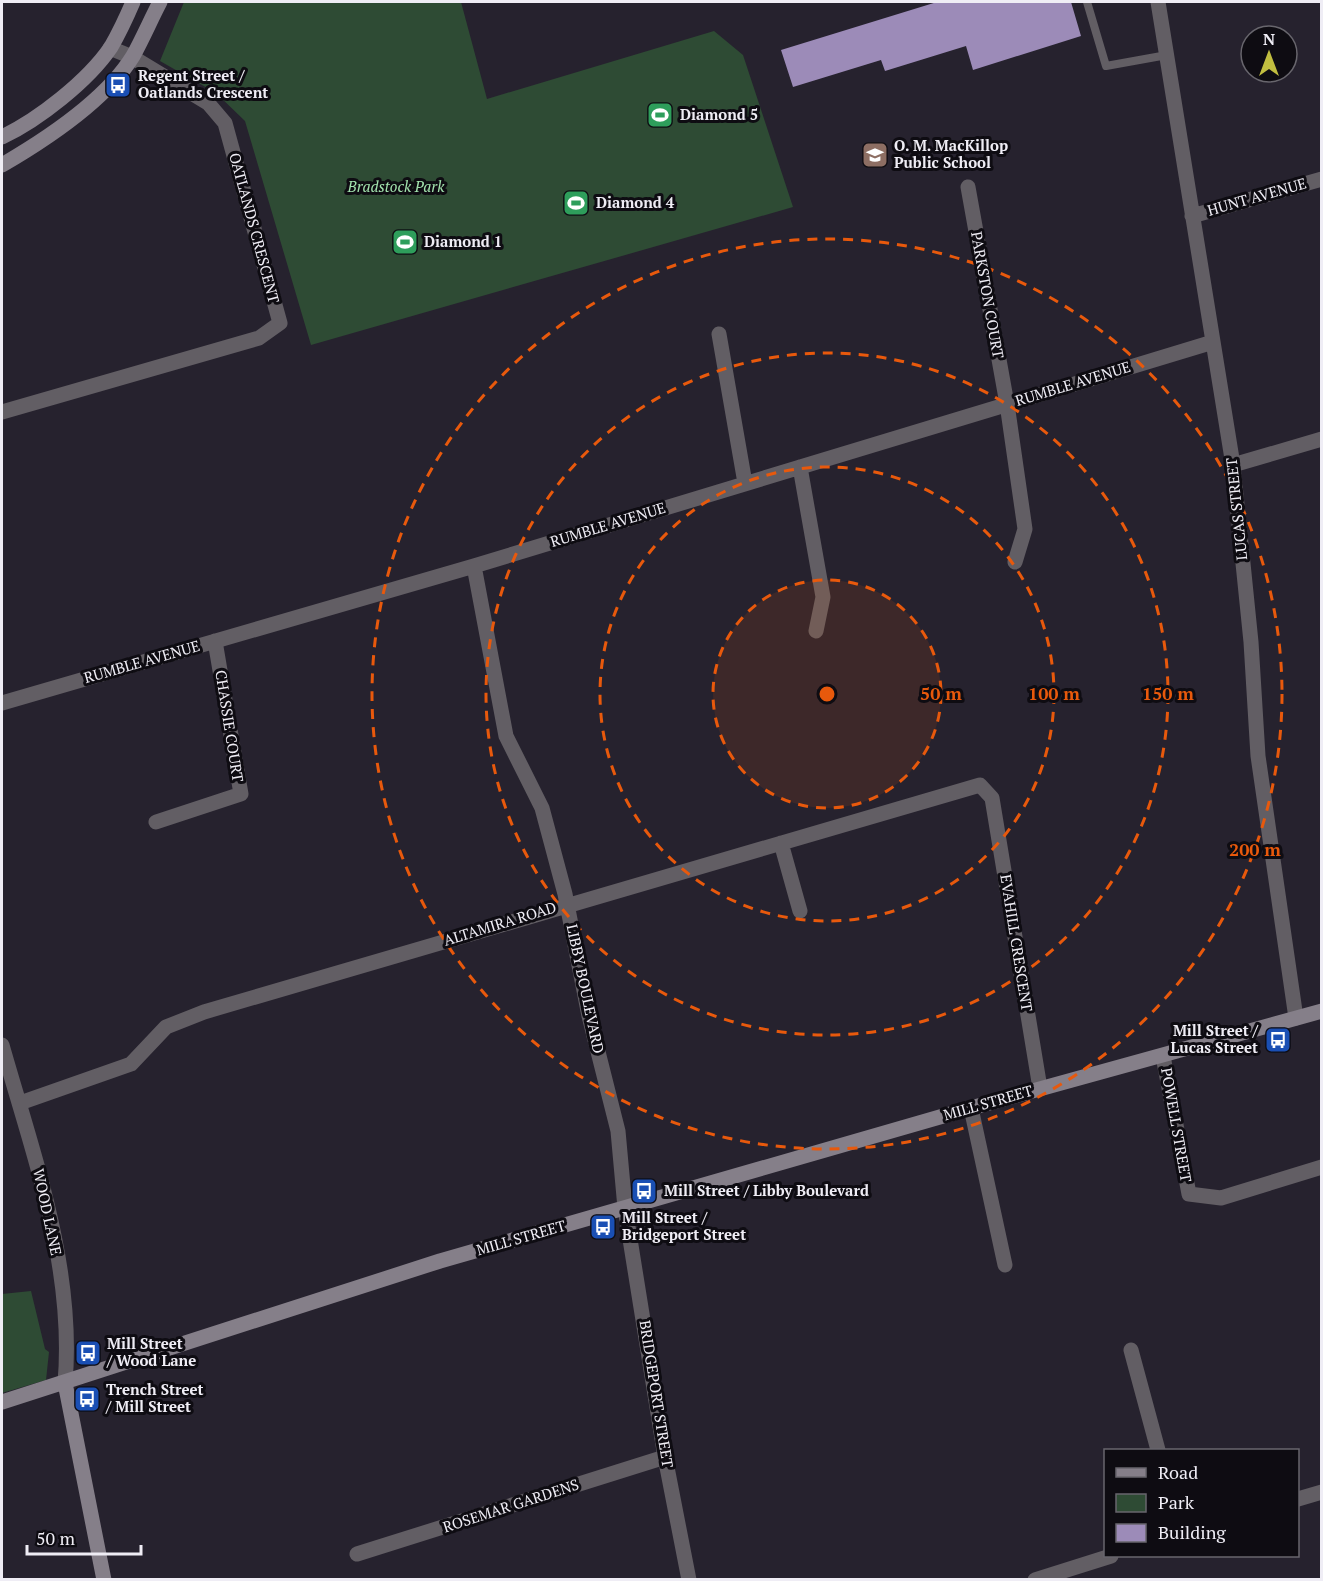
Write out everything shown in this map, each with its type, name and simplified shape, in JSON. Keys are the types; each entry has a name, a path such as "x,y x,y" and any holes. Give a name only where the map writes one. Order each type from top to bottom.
{"street":[{"path":"2,137 24,127 69,92 110,48 133,2"},
{"path":"2,165 60,129 99,95 132,57 160,2"},
{"name":"LUCAS STREET","path":"1158,2 1233,465 1251,642 1258,756 1296,1018"},
{"name":"OATLANDS CRESCENT","path":"2,412 259,338 280,323 225,123 208,103 132,57 110,48"},
{"name":"HUNT AVENUE","path":"1192,216 1322,178"},
{"name":"PARKSTON COURT","path":"968,187 1007,404 1025,529 1016,562"},
{"path":"719,334 745,483"},
{"name":"RUMBLE AVENUE","path":"2,703 474,566 1213,342"},
{"path":"1233,465 1322,439"},
{"path":"800,467 824,597 816,631"},
{"name":"LIBBY BOULEVARD","path":"474,566 506,736 542,808 567,904 588,1016 618,1131 626,1208"},
{"name":"CHASSIE COURT","path":"156,822 241,794 215,641"},
{"name":"ALTAMIRA ROAD","path":"20,1103 130,1064 166,1027 204,1012 980,785 992,798"},
{"name":"EVAHILL CRESCENT","path":"992,798 1040,1088"},
{"path":"781,843 800,911"},
{"name":"MILL STREET","path":"2,1402 440,1262 1040,1088 1322,1011"},
{"name":"WOOD LANE","path":"2,1045 34,1148 62,1285 68,1353 65,1383"},
{"name":"POWELL STREET","path":"1163,1056 1189,1194 1221,1198 1322,1167"},
{"path":"971,1108 1005,1264"},
{"name":"BRIDGEPORT STREET","path":"626,1208 665,1457 689,1580"},
{"path":"1131,1350 1158,1449"},
{"path":"65,1383 104,1580"},
{"name":"ROSEMAR GARDENS","path":"357,1554 665,1457"},
{"path":"1299,1499 1322,1492"},
{"path":"1035,1580 1108,1557"}],"lane":[{"path":"1087,2 1107,66 1167,55"}],"green space":[{"name":"Bradstock Park","path":"184,2 461,2 487,99 714,31 743,55 793,207 311,345 245,121 216,93 160,61"},
{"path":"31,1291 45,1349 49,1352 46,1380 2,1393 2,1294"}],"building":[{"path":"937,2 1071,2 1081,36 973,70 966,46 885,71 881,60 793,87 781,50"}],"place":[{"name":"Regent Street / Oatlands Crescent","path":"118,85"},
{"name":"Diamond 5","path":"660,115"},
{"name":"O. M. MacKillop Public School","path":"875,155"},
{"name":"Diamond 4","path":"576,203"},
{"name":"Diamond 1","path":"405,242"},
{"name":"Mill Street / Lucas Street","path":"1278,1040"},
{"name":"Mill Street / Libby Boulevard","path":"644,1191"},
{"name":"Mill Street / Bridgeport Street","path":"603,1227"},
{"name":"Mill Street / Wood Lane","path":"88,1353"},
{"name":"Trench Street / Mill Street","path":"87,1399"}]}
